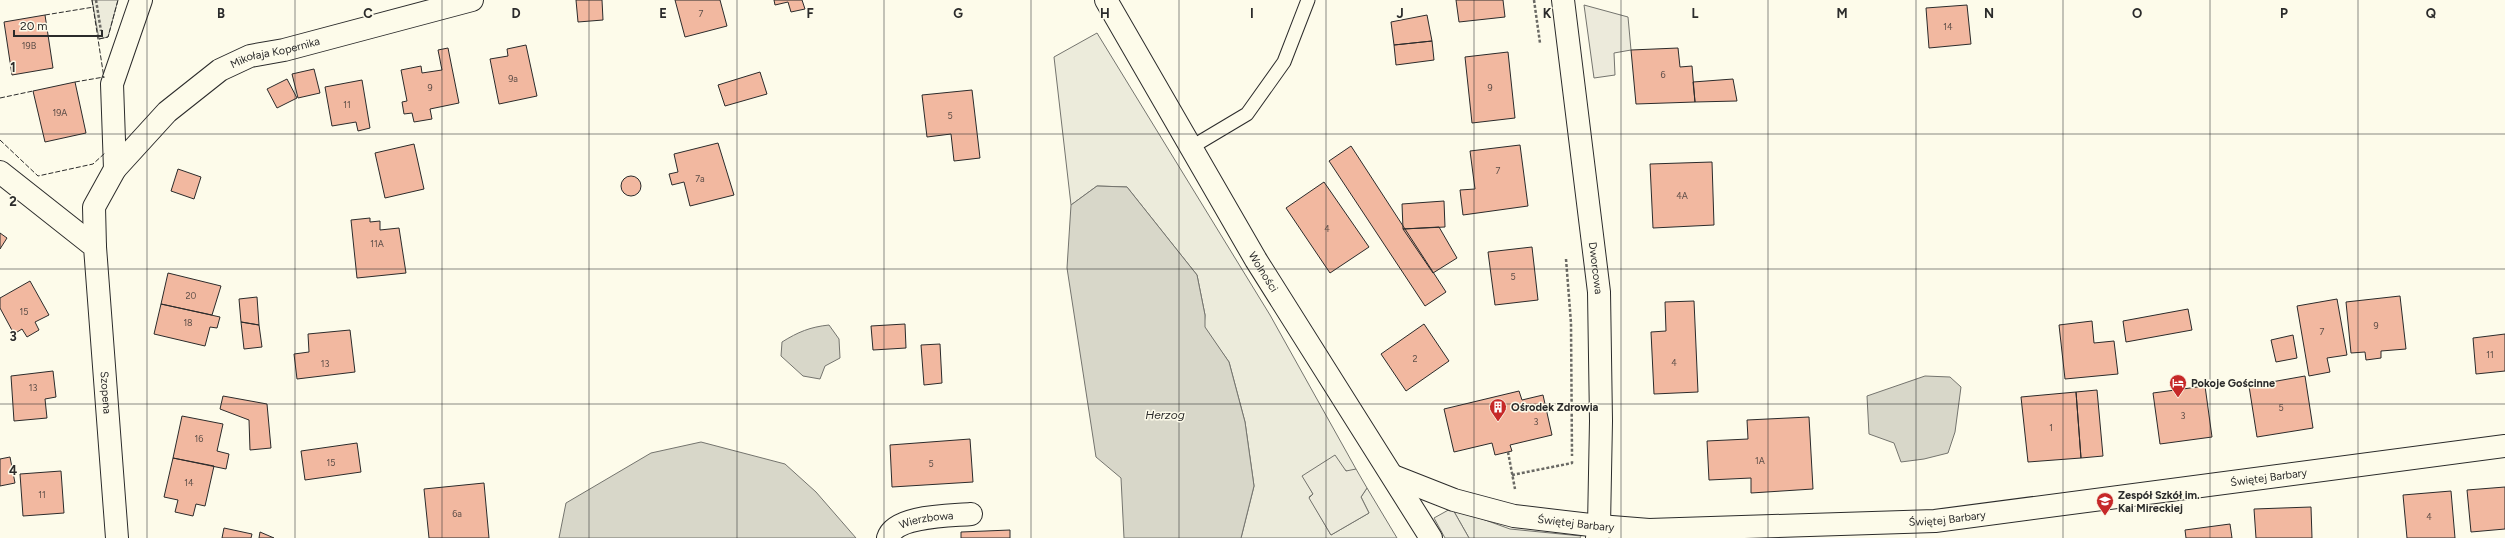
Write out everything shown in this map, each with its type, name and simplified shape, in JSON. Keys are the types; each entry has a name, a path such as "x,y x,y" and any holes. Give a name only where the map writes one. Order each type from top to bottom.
{"street":[{"path":"115,169 112,128 112,84 141,0"},
{"name":"Mikołaja Kopernika","path":"115,169 167,112 220,70 250,56 284,50 472,0"},
{"name":"Wolności","path":"1106,0 1256,260 1431,538"},
{"name":"Dworcowa","path":"1563,0 1599,292 1601,422 1598,532"},
{"name":"Szopena","path":"115,169 94,207 95,247 116,538"},
{"path":"0,172 95,247"},
{"name":"Świętej Barbary","path":"1393,476 1454,500 1514,516 1598,532 1935,521 2505,446"},
{"name":"Wierzbowa","path":"888,538 896,528 912,520 971,514"}],"lane":[{"path":"1190,148 1247,114 1284,62 1308,0"}],"path":[{"path":"1534,0 1540,47"},
{"path":"1512,475 1572,463 1571,324 1566,255"},
{"path":"1508,452 1518,501 1514,516"}],"shaded area":[{"path":"92,0 118,0 108,37 99,39"},
{"path":"1584,5 1628,17 1631,50 1614,53 1615,75 1594,78"},
{"path":"1097,33 1270,315 1356,469 1349,472 1343,469 1303,476 1313,494 1309,497 1331,535 1369,513 1361,497 1367,488 1397,538 1241,538 1254,486 1245,422 1229,362 1204,327 1205,315 1197,275 1127,187 1097,186 1071,205 1054,57"},
{"path":"1335,455 1346,471 1356,469 1367,488 1361,497 1369,513 1331,535 1309,498 1313,494 1302,476"},
{"path":"1452,508 1510,529 1581,536 1580,538 1469,538"},
{"path":"1452,508 1469,538 1445,538 1434,518"}],"water":[{"name":"Herzog","path":"1097,186 1127,187 1197,275 1205,315 1205,327 1229,362 1245,422 1254,486 1241,538 1124,538 1121,478 1096,457 1067,268 1071,205"},
{"path":"829,325 839,339 840,358 825,366 820,379 803,376 781,356 782,342 804,330"},
{"path":"1925,376 1950,377 1961,387 1955,432 1948,453 1924,459 1901,462 1894,443 1869,434 1867,396"},
{"path":"701,442 785,464 816,492 856,538 559,538 566,503 651,453"}],"building":[{"path":"576,0 602,0 603,20 578,22"},
{"path":"675,0 720,0 727,26 685,37"},
{"path":"774,0 802,0 805,9 791,12 788,2 775,5"},
{"path":"1456,0 1503,0 1505,17 1459,22"},
{"path":"1967,5 1971,44 1929,48 1926,8"},
{"path":"45,15 53,68 12,75 4,22"},
{"path":"1427,15 1432,41 1394,45 1391,22"},
{"path":"1432,41 1434,60 1396,65 1394,45"},
{"path":"526,45 537,96 499,104 490,59 508,56 507,49"},
{"path":"448,48 459,103 430,109 432,119 414,122 412,113 404,114 402,102 407,101 401,70 421,66 422,73 442,70 438,50"},
{"path":"1678,48 1680,67 1692,66 1695,102 1636,104 1631,50"},
{"path":"1508,52 1515,118 1472,123 1465,57"},
{"path":"314,69 320,93 298,98 292,74"},
{"path":"760,72 767,94 725,106 718,85"},
{"path":"287,79 297,98 277,108 267,89"},
{"path":"1733,79 1737,101 1695,102 1693,82"},
{"path":"362,80 370,128 358,131 356,122 332,126 325,87"},
{"path":"75,82 86,133 45,142 33,91"},
{"path":"972,90 980,158 954,161 951,134 927,137 922,95"},
{"path":"718,143 734,195 690,206 684,182 672,185 669,174 678,172 674,154"},
{"path":"414,144 424,189 385,198 375,153"},
{"path":"1520,145 1528,206 1463,215 1460,190 1475,189 1470,151"},
{"path":"1351,146 1446,292 1425,306 1329,161"},
{"path":"1712,162 1714,225 1653,228 1650,164"},
{"path":"178,169 201,177 194,199 171,191"},
{"path":"631,176 638,179 641,186 638,193 631,196 624,193 621,186 624,179"},
{"path":"1324,182 1369,247 1330,273 1286,208"},
{"path":"1444,201 1445,227 1403,229 1402,204"},
{"path":"370,218 370,222 380,221 380,230 399,228 406,273 357,278 351,220"},
{"path":"1439,227 1457,258 1433,273 1403,229"},
{"path":"0,233 7,238 0,249"},
{"path":"1532,247 1538,300 1495,305 1488,252"},
{"path":"168,273 221,286 212,315 161,304"},
{"path":"30,281 49,315 35,322 39,330 27,337 22,329 14,334 0,308 0,298"},
{"path":"2400,296 2406,349 2381,351 2381,358 2366,360 2365,352 2351,353 2346,302"},
{"path":"257,297 259,325 241,322 239,299"},
{"path":"2337,299 2347,355 2327,358 2330,372 2309,376 2297,306"},
{"path":"1694,301 1698,392 1654,394 1651,332 1666,331 1665,302"},
{"path":"161,304 220,317 217,328 210,327 205,346 154,334"},
{"path":"2188,309 2192,330 2126,342 2123,321"},
{"path":"2092,321 2094,343 2114,341 2118,374 2065,379 2059,325"},
{"path":"241,322 259,325 262,347 244,349"},
{"path":"905,324 906,348 873,350 871,326"},
{"path":"1424,324 1449,361 1406,391 1381,354"},
{"path":"350,330 355,372 297,379 294,354 309,352 308,334"},
{"path":"2505,334 2505,371 2476,374 2473,338"},
{"path":"2293,335 2297,358 2276,362 2271,340"},
{"path":"940,344 942,383 924,385 921,345"},
{"path":"53,371 56,397 45,399 47,418 14,421 11,376"},
{"path":"2305,376 2313,428 2257,437 2249,386"},
{"path":"2205,386 2212,437 2160,444 2153,393"},
{"path":"2097,390 2103,456 2081,458 2076,392"},
{"name":"Ośrodek Zdrowia","path":"1519,391 1522,400 1543,395 1552,435 1510,445 1512,451 1495,455 1492,443 1454,452 1444,409"},
{"path":"2076,392 2081,458 2028,462 2021,397"},
{"path":"223,396 267,404 271,448 250,450 249,420 220,409"},
{"path":"182,416 223,424 217,451 229,454 226,469 173,458"},
{"path":"1809,417 1813,489 1751,493 1751,478 1709,480 1707,441 1748,439 1747,420"},
{"path":"970,439 973,482 892,487 890,445"},
{"path":"357,443 361,472 305,480 301,451"},
{"path":"10,457 15,483 0,486 0,459"},
{"path":"173,458 214,466 205,506 196,504 193,516 175,512 178,500 164,497"},
{"path":"61,471 64,513 23,516 20,474"},
{"path":"484,483 489,538 429,538 424,489"},
{"path":"2505,487 2505,529 2471,532 2467,490"},
{"path":"2451,491 2455,538 2407,538 2403,495"},
{"path":"2311,507 2312,538 2256,538 2254,509"},
{"path":"2230,524 2232,538 2186,538 2185,530"},
{"path":"224,528 252,534 251,538 222,538"},
{"path":"1010,530 1010,538 961,538 961,532"},
{"path":"260,532 274,538 259,538"}],"fence":[{"path":"92,0 104,78"},
{"path":"99,39 108,37 118,0"},
{"path":"45,15 94,7"},
{"path":"75,82 104,77"},
{"path":"0,98 33,91"},
{"path":"0,140 38,176 93,164 105,153"}],"place":[{"name":"Pokoje Gościnne","path":"2178,398"},
{"name":"Ośrodek Zdrowia","path":"1498,422"},
{"name":"Zespół Szkół im. Kai Mireckiej","path":"2105,516"}]}
